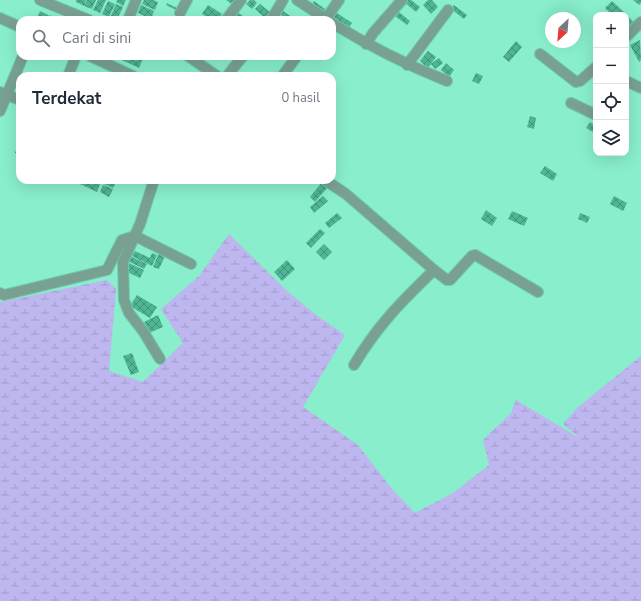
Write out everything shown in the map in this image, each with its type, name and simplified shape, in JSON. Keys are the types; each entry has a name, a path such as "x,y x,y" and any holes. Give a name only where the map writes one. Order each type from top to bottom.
{"street":[{"path":"40,0 78,16"},
{"path":"130,16 136,0"},
{"path":"180,13 187,0"},
{"path":"229,16 241,0"},
{"path":"273,16 283,0"},
{"path":"297,0 322,16"},
{"path":"330,16 339,0"},
{"path":"366,44 373,33 402,0"},
{"path":"407,65 448,10"},
{"path":"0,18 16,25"},
{"path":"629,34 641,22"},
{"path":"336,25 366,44 407,65 447,81"},
{"path":"540,54 576,82 580,81 593,70"},
{"path":"0,111 3,93 21,60"},
{"path":"70,72 74,60"},
{"path":"98,60 120,72"},
{"path":"194,60 211,72"},
{"path":"230,72 240,60"},
{"path":"285,72 295,60"},
{"path":"629,82 641,88"},
{"path":"3,93 16,98"},
{"path":"571,103 593,114"},
{"path":"153,184 143,217 123,262 124,300 129,313 143,330 160,359"},
{"path":"331,184 346,194 447,280 450,280 472,256 475,255 538,292"},
{"path":"0,293 4,295 108,270 122,240 135,236 192,264"},
{"path":"354,365 375,332 401,301 434,270"}],"green space":[{"path":"229,234 286,290 316,315 345,335 303,407 358,445 392,489 415,513 453,493 489,465 483,440 511,413 516,400 581,439 563,424 577,408 641,356 641,601 0,601 0,302 107,280 116,289 109,371 143,382 183,343 161,309 199,276"}],"building":[{"path":"76,0 86,0 84,6 76,2"},
{"path":"87,0 96,0 92,9 84,6"},
{"path":"98,0 106,0 100,13 93,10"},
{"path":"117,0 126,0 123,6 116,2"},
{"path":"144,0 153,0 158,2 155,10 142,4"},
{"path":"226,0 237,0 233,5"},
{"path":"250,0 254,0 257,3 252,9 246,4"},
{"path":"406,0 411,0 420,7 416,12 404,2"},
{"path":"428,0 432,0 438,7 431,14 423,5"},
{"path":"633,0 641,0 641,3 639,5"},
{"path":"108,1 115,4 109,16 102,14"},
{"path":"314,1 328,11 325,15 311,6"},
{"path":"612,1 624,12 609,12 605,8"},
{"path":"167,3 177,8 176,10 166,5"},
{"path":"116,4 123,7 119,16 111,16"},
{"path":"260,4 271,13 268,16 263,16 255,9"},
{"path":"141,5 154,11 152,16 144,16 138,13"},
{"path":"208,5 222,14 221,16 205,16 202,14"},
{"path":"454,5 467,15 464,19 451,9"},
{"path":"40,11 48,15 48,16 38,16"},
{"path":"283,11 290,16 282,16 281,15"},
{"path":"334,11 352,23 348,29 336,22 336,16 331,16"},
{"path":"237,12 243,16 234,16"},
{"path":"399,12 410,21 407,25 395,16"},
{"path":"629,18 635,23 629,30"},
{"path":"640,40 641,60 639,62 630,45"},
{"path":"516,41 522,47 509,62 503,57"},
{"path":"428,51 436,57 428,68 420,61"},
{"path":"439,58 443,63 435,69 431,64"},
{"path":"122,60 142,60 139,68"},
{"path":"446,63 454,70 449,77 441,70"},
{"path":"476,73 483,76 479,84 472,81"},
{"path":"530,116 536,118 534,129 527,127"},
{"path":"590,122 593,124 593,132 586,128"},
{"path":"545,166 557,174 553,181 540,173"},
{"path":"80,184 100,184 97,192"},
{"path":"104,184 115,184 113,188"},
{"path":"320,184 324,184 328,187 315,202 310,197"},
{"path":"103,185 113,189 109,197 100,192"},
{"path":"323,196 328,201 314,213 310,207"},
{"path":"614,196 627,203 623,211 610,204"},
{"path":"486,210 497,218 492,226 481,219"},
{"path":"512,211 528,218 524,226 508,219"},
{"path":"337,213 342,218 329,228 325,223"},
{"path":"580,213 590,217 587,223 578,219"},
{"path":"320,229 325,233 311,248 306,243"},
{"path":"324,244 332,252 324,260 316,252"},
{"path":"135,251 150,258 152,253 157,255 152,266 132,256"},
{"path":"159,253 165,256 159,269 153,267"},
{"path":"130,256 147,264 144,269 128,261"},
{"path":"287,260 295,269 282,281 274,272"},
{"path":"129,263 144,270 140,278 125,271"},
{"path":"137,295 157,307 150,318 130,306"},
{"path":"158,315 163,327 149,333 144,322"},
{"path":"132,353 139,372 131,375 123,356"}]}
